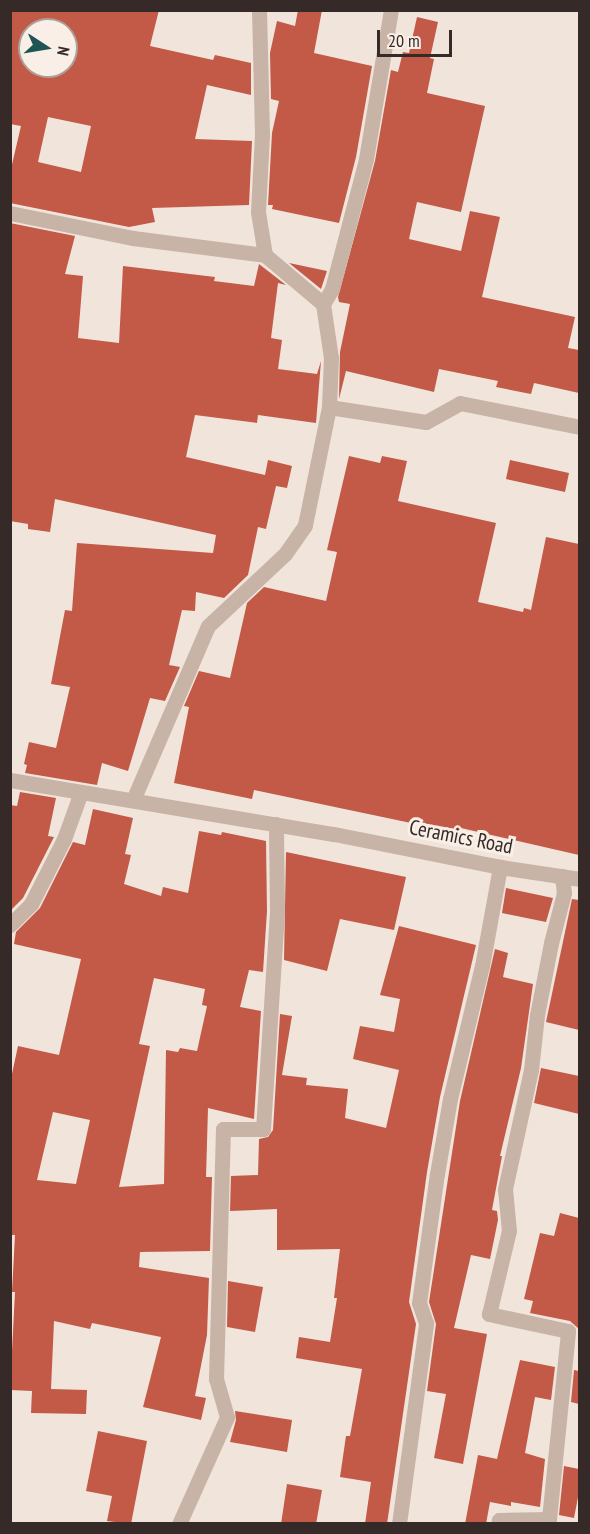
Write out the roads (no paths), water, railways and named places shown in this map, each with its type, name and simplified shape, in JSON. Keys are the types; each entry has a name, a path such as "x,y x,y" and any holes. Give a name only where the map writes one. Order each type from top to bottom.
{"street":[{"path":"259,10 262,135 258,212 264,255"},
{"path":"133,800 208,626 285,554 305,525 329,407 331,358 323,304 332,289 366,159 391,10"},
{"path":"10,213 133,238 264,255 323,304"},
{"path":"329,407 426,422 460,403 579,427"},
{"name":"Ceramics Road","path":"10,780 334,834 500,867 579,879"},
{"path":"10,925 31,904 64,839 81,792"},
{"path":"179,1524 227,1417 216,1379 223,1129 263,1129 277,911 276,824"},
{"path":"399,1524 426,1323 419,1303 436,1184 450,1099 482,966 500,867"},
{"path":"498,1524 499,1520 549,1519 568,1331 489,1314 509,1232 505,1189 531,1070 551,943 564,893 562,876"}]}
